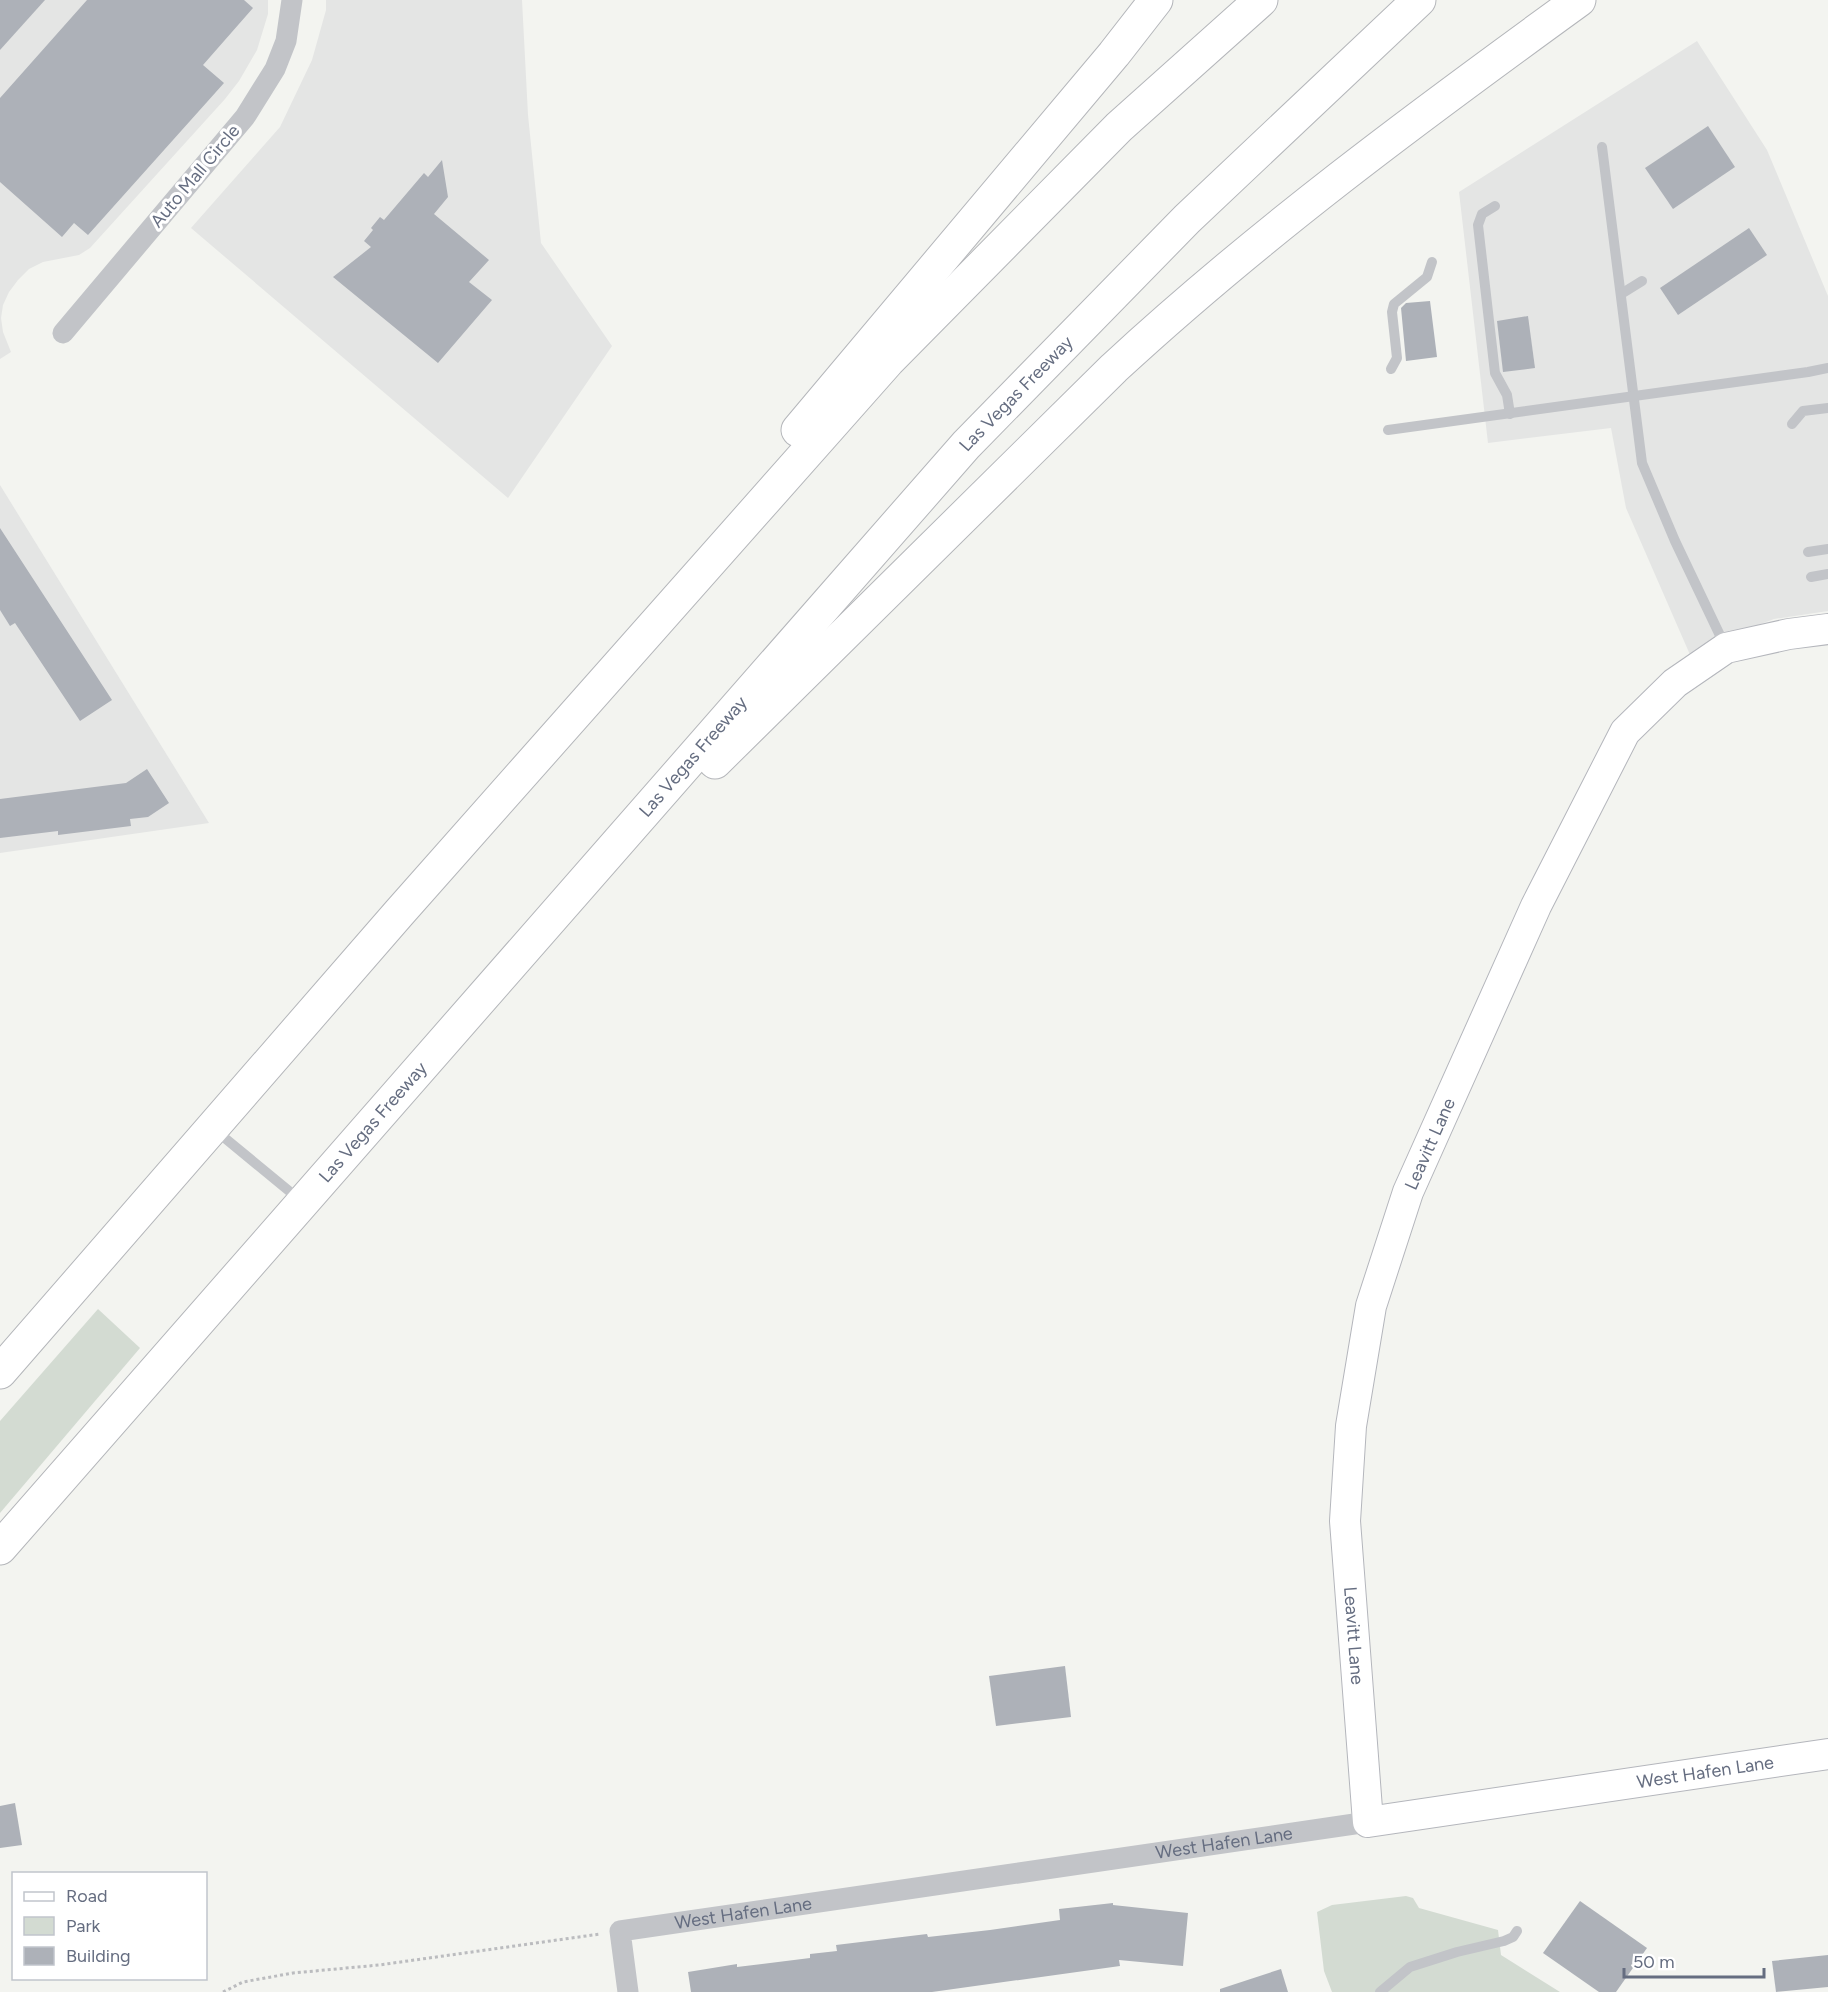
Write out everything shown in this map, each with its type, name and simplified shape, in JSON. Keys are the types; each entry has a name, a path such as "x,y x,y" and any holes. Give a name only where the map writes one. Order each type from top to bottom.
{"highway":[{"path":"399,913 855,361 1114,54 1156,0"},
{"path":"0,1372 399,913 888,361 1119,127 1261,0"},
{"name":"Las Vegas Freeway","path":"0,1548 966,445 1187,219 1419,0"},
{"path":"538,935 1114,368 1164,322 1307,204 1579,0"}],"main road":[{"name":"Leavitt Lane","path":"1368,1822 1345,1521 1352,1426 1371,1306 1408,1192 1536,906 1625,732 1675,683 1726,648 1789,634 1828,629"},
{"name":"West Hafen Lane","path":"1368,1822 1828,1754"}],"street":[{"name":"Auto Mall Circle","path":"63,333 245,117 275,69 286,41 292,0"},
{"name":"West Hafen Lane","path":"620,1932 1368,1822"},
{"path":"620,1932 628,1992"}],"lane":[{"path":"1602,147 1642,463 1675,541 1726,648"},
{"path":"1495,206 1482,214 1478,225 1495,373 1507,395 1510,414"},
{"path":"1391,369 1397,358 1392,312 1394,303 1427,277 1432,262"},
{"path":"1621,294 1642,280"},
{"path":"1388,430 1828,368"},
{"path":"1792,424 1803,411 1828,408"},
{"path":"1808,552 1828,549"},
{"path":"1811,577 1828,574"},
{"path":"213,1128 303,1203"},
{"path":"1380,1992 1410,1967 1456,1952 1504,1941 1513,1937 1517,1931"}],"path":[{"path":"223,1992 243,1982 293,1973 379,1965 620,1932"}],"shaded area":[{"path":"0,0 268,0 268,14 257,50 239,81 90,248 79,255 43,262 29,269 18,280 3,305 1,318 3,332 11,352 0,359"},
{"path":"326,0 522,0 528,115 541,243 612,346 508,498 191,228 280,127 312,60 326,10"},
{"path":"1697,41 1767,150 1828,296 1828,611 1774,619 1747,629 1691,657 1626,508 1611,428 1488,443 1459,192"},
{"path":"0,485 209,823 0,853"}],"green space":[{"path":"98,1309 140,1348 0,1513 0,1421"},
{"path":"1406,1896 1413,1898 1419,1908 1498,1930 1501,1955 1560,1992 1332,1992 1324,1971 1317,1912 1332,1905"}],"building":[{"path":"0,0 45,0 0,50"},
{"path":"87,0 244,0 253,8 203,65 224,83 88,235 74,223 62,237 0,182 0,98"},
{"path":"1708,126 1735,167 1673,209 1645,168"},
{"path":"442,160 448,197 434,214 489,260 469,282 492,300 438,363 333,277 371,247 364,241 373,230 371,228 380,217 384,220 424,173 428,177"},
{"path":"1749,228 1767,255 1678,315 1660,288"},
{"path":"1430,301 1437,357 1406,361 1401,308 1406,303"},
{"path":"1528,316 1535,368 1503,372 1497,321"},
{"path":"0,528 112,700 80,721 15,623 10,626 0,610"},
{"path":"147,769 169,803 148,817 130,819 131,826 58,835 58,831 0,838 0,799 126,783"},
{"path":"1065,1666 1071,1717 996,1726 989,1676"},
{"path":"15,1803 22,1845 0,1848 0,1806"},
{"path":"1580,1901 1647,1948 1616,1992 1599,1992 1543,1953"},
{"path":"1113,1903 1113,1905 1188,1913 1183,1966 1119,1960 1120,1966 932,1992 691,1992 688,1972 737,1964 737,1967 810,1958 810,1954 837,1951 836,1945 927,1934 928,1937 1060,1920 1059,1909"},
{"path":"1828,1955 1828,1987 1776,1992 1772,1961"},
{"path":"1281,1969 1288,1992 1220,1992 1220,1989"}]}
